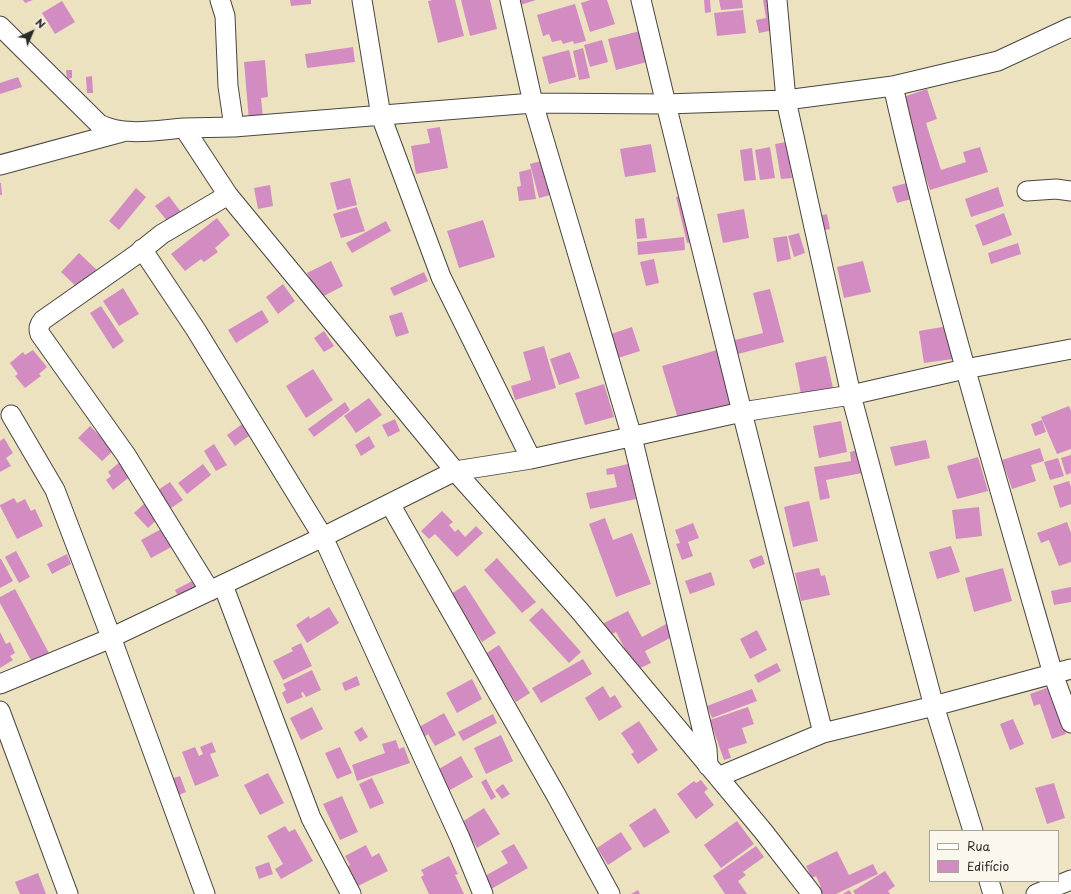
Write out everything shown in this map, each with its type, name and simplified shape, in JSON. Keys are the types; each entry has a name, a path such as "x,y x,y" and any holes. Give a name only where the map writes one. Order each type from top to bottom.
{"street":[{"path":"220,0 225,16 228,86 234,127"},
{"path":"362,0 381,116 441,276 531,459"},
{"path":"510,0 533,103 632,437 713,771"},
{"path":"641,0 742,412 823,732"},
{"path":"777,0 786,100 851,394 934,706 973,830"},
{"path":"0,26 94,119 106,127 122,132"},
{"path":"0,165 122,132 184,128 234,127 533,103 666,104 786,100 893,86 998,61 1071,27"},
{"path":"893,86 905,139 965,369 1062,672 1071,723"},
{"path":"184,128 228,195 455,471 579,610 763,831 812,894"},
{"path":"1027,191 1056,189 1071,191"},
{"path":"228,195 162,234 43,320 39,325 39,330 40,334 126,454 216,588 311,818 351,894"},
{"path":"142,249 196,330 323,537 456,830 483,894"},
{"path":"0,684 111,638 323,537 455,471 531,459 742,412 851,394 965,369 1071,349"},
{"path":"11,415 55,490 205,894"},
{"path":"390,504 556,795 610,894"},
{"path":"713,771 823,732 934,706 1062,672"},
{"path":"0,711 68,894"},
{"path":"1036,894 1071,880"},
{"path":"989,882 993,894"}],"building":[{"path":"23,0 33,0 25,3"},
{"path":"290,0 311,0 311,4 291,6"},
{"path":"455,0 464,36 438,43 428,1"},
{"path":"461,0 490,0 497,29 470,36"},
{"path":"512,0 536,0 514,7"},
{"path":"590,0 607,0 615,24 590,32 581,3"},
{"path":"704,0 710,0 711,12 705,13"},
{"path":"719,0 742,0 743,8 721,10"},
{"path":"763,0 773,0 779,29 759,33 756,20 766,18"},
{"path":"62,1 75,22 55,34 42,13"},
{"path":"575,4 586,41 574,44 573,41 563,44 561,40 552,42 549,34 543,36 537,15"},
{"path":"743,10 746,33 717,36 714,13"},
{"path":"640,31 647,62 616,70 608,39"},
{"path":"602,40 608,62 590,67 584,45"},
{"path":"353,47 355,62 307,68 305,54"},
{"path":"583,48 590,78 579,80 573,51"},
{"path":"569,50 576,77 549,84 542,57"},
{"path":"265,60 268,97 261,98 263,119 249,121 244,62"},
{"path":"66,70 72,70 72,78 67,79"},
{"path":"92,76 93,93 87,93 86,77"},
{"path":"18,77 22,87 0,94 0,83"},
{"path":"927,89 937,119 926,123 941,170 966,162 963,152 980,147 988,172 930,190 900,98"},
{"path":"440,127 448,168 416,174 411,146 430,143 427,129"},
{"path":"786,142 792,178 781,179 775,144"},
{"path":"651,144 656,172 625,177 620,149"},
{"path":"770,147 775,178 760,180 755,150"},
{"path":"752,148 756,180 744,181 740,150"},
{"path":"545,160 554,194 539,198 530,164"},
{"path":"531,169 536,199 519,201 517,187 521,186 519,172"},
{"path":"350,178 357,205 337,210 330,183"},
{"path":"917,180 922,196 897,203 892,187"},
{"path":"1,183 2,195 0,195"},
{"path":"270,185 273,206 258,209 254,188"},
{"path":"998,187 1004,206 971,217 965,199"},
{"path":"136,188 146,197 119,230 109,221"},
{"path":"685,195 696,241 687,243 676,197"},
{"path":"169,196 181,212 168,222 155,206"},
{"path":"357,207 365,231 341,238 333,214"},
{"path":"744,209 749,238 723,243 717,214"},
{"path":"1004,213 1012,235 983,246 975,225"},
{"path":"827,214 830,229 816,232 813,217"},
{"path":"217,218 230,235 215,248 218,252 204,262 201,259 185,271 171,254"},
{"path":"644,218 647,238 637,239 635,219"},
{"path":"483,220 495,257 459,268 447,231"},
{"path":"386,221 391,231 352,253 346,243"},
{"path":"799,233 805,253 794,257 788,236"},
{"path":"787,236 791,259 777,262 773,238"},
{"path":"684,237 685,250 638,255 637,242"},
{"path":"1018,243 1021,254 991,264 988,253"},
{"path":"79,253 99,272 81,291 61,272"},
{"path":"654,259 659,283 646,286 640,262"},
{"path":"331,261 343,286 320,298 307,273"},
{"path":"863,261 871,292 844,298 837,267"},
{"path":"424,272 428,281 394,296 390,288"},
{"path":"283,284 295,301 278,314 266,297"},
{"path":"123,288 139,314 119,326 103,301"},
{"path":"770,289 784,342 734,355 731,341 763,333 753,293"},
{"path":"101,306 124,341 113,349 90,313"},
{"path":"262,310 269,322 236,343 228,330"},
{"path":"402,312 409,333 396,337 389,316"},
{"path":"948,326 953,359 924,363 919,331"},
{"path":"632,327 640,351 615,359 608,335"},
{"path":"324,331 334,346 324,352 314,338"},
{"path":"544,346 556,388 515,400 511,386 531,380 523,352"},
{"path":"33,350 47,367 39,374 41,376 25,388 15,376 18,374 10,363 23,352 25,355"},
{"path":"717,350 734,405 679,422 662,366"},
{"path":"570,352 580,378 559,385 550,359"},
{"path":"826,356 833,388 801,394 795,363"},
{"path":"313,369 333,400 306,418 286,386"},
{"path":"604,384 614,417 585,425 575,393"},
{"path":"369,398 382,415 356,433 344,416"},
{"path":"345,402 350,410 314,437 308,429"},
{"path":"1069,406 1071,411 1071,449 1057,454 1041,417"},
{"path":"395,419 400,431 388,437 382,425"},
{"path":"1042,420 1046,432 1035,436 1031,424"},
{"path":"841,421 847,452 819,458 813,426"},
{"path":"245,422 253,433 235,446 227,435"},
{"path":"90,426 114,450 102,461 78,438"},
{"path":"369,436 375,447 361,456 355,445"},
{"path":"4,438 13,453 6,458 11,466 0,472 0,441"},
{"path":"926,440 930,458 895,466 890,447"},
{"path":"214,444 227,465 216,471 204,451"},
{"path":"1040,448 1044,461 1031,465 1036,481 1012,489 1002,460"},
{"path":"858,450 862,473 826,480 830,498 820,500 814,467 851,461 850,452"},
{"path":"1071,455 1071,473 1066,475 1061,458"},
{"path":"978,457 988,491 957,499 947,466"},
{"path":"1058,458 1064,476 1050,480 1044,462"},
{"path":"121,461 132,475 113,490 106,480 111,476 108,472"},
{"path":"203,464 211,475 187,494 178,483"},
{"path":"628,464 636,499 590,509 586,493 617,487 614,474 607,475 606,469"},
{"path":"1069,481 1071,487 1071,504 1060,508 1053,486"},
{"path":"170,482 183,500 171,508 158,490"},
{"path":"14,498 17,503 25,499 31,511 35,509 43,526 17,539 0,506"},
{"path":"147,501 161,516 148,528 134,513"},
{"path":"809,501 818,541 793,547 784,507"},
{"path":"979,507 982,536 956,539 952,510"},
{"path":"442,511 453,522 449,525 455,532 458,529 465,537 476,526 483,533 457,557 435,534 429,539 421,531"},
{"path":"605,518 613,540 632,533 651,584 616,597 589,524"},
{"path":"1067,522 1071,533 1071,562 1059,566 1049,540 1041,543 1037,533"},
{"path":"693,523 699,538 688,542 693,556 682,560 676,544 680,543 675,530"},
{"path":"165,527 175,545 151,558 141,540"},
{"path":"951,546 960,572 937,579 929,552"},
{"path":"16,551 30,577 19,583 5,557"},
{"path":"67,554 71,564 52,574 47,564"},
{"path":"762,555 765,564 753,569 749,560"},
{"path":"497,558 536,602 522,613 484,570"},
{"path":"0,559 13,581 0,588"},
{"path":"819,568 821,576 825,575 830,595 801,601 795,573"},
{"path":"1003,568 1012,601 974,612 965,578"},
{"path":"711,572 715,585 690,594 685,581"},
{"path":"194,580 200,593 181,602 175,590"},
{"path":"465,585 496,633 482,642 451,594"},
{"path":"1071,587 1071,602 1054,605 1051,591"},
{"path":"15,589 51,657 34,666 0,603 0,597"},
{"path":"329,607 339,623 307,643 296,625 309,616 310,619"},
{"path":"542,608 581,652 569,663 529,620"},
{"path":"628,611 642,637 668,623 674,636 645,651 651,663 636,670 616,632 608,636 602,624"},
{"path":"757,630 767,650 750,659 740,639"},
{"path":"0,632 6,644 10,642 15,653 10,656 13,660 0,668"},
{"path":"301,643 312,666 283,680 273,661 293,651 291,648"},
{"path":"499,645 530,693 516,702 485,654"},
{"path":"583,659 592,674 541,703 532,688"},
{"path":"777,663 781,671 758,683 754,675"},
{"path":"312,670 321,690 306,697 303,692 301,693 303,697 287,704 282,693 286,690 283,684"},
{"path":"357,676 360,685 345,691 342,683"},
{"path":"472,679 482,699 457,713 446,693"},
{"path":"603,686 610,698 615,695 622,707 599,721 585,698"},
{"path":"1049,687 1066,734 1052,739 1040,704 1034,706 1030,694"},
{"path":"752,689 757,701 712,718 707,706"},
{"path":"312,707 323,729 301,740 290,718"},
{"path":"748,707 754,724 742,728 747,743 728,749 731,758 724,760 710,720"},
{"path":"444,713 456,735 435,746 428,734 424,737 419,727"},
{"path":"493,714 497,723 463,741 458,732"},
{"path":"1013,719 1024,744 1010,750 1000,724"},
{"path":"639,721 658,750 638,764 631,754 634,752 621,733"},
{"path":"362,727 368,737 360,742 354,732"},
{"path":"501,735 513,761 486,774 474,748"},
{"path":"396,740 399,749 404,747 410,763 357,781 352,765 385,753 382,744"},
{"path":"212,742 216,752 210,754 219,776 195,786 182,752 195,747 199,756 203,754 200,747"},
{"path":"340,747 352,773 337,779 325,753"},
{"path":"461,756 473,777 443,794 437,770"},
{"path":"268,773 284,803 260,815 244,785"},
{"path":"180,776 186,792 174,797 168,780"},
{"path":"372,778 384,803 370,809 359,784"},
{"path":"486,779 496,797 491,800 481,782"},
{"path":"701,780 708,789 704,792 714,805 696,819 677,794 694,781 696,783"},
{"path":"1054,783 1065,818 1047,824 1035,788"},
{"path":"503,784 510,794 502,799 495,790"},
{"path":"342,796 358,832 340,840 323,804"},
{"path":"484,808 500,834 477,848 462,822"},
{"path":"655,808 670,832 644,848 629,825"},
{"path":"737,821 754,844 721,868 704,845"},
{"path":"285,826 289,832 295,829 313,861 281,879 275,869 283,864 267,836"},
{"path":"621,832 632,849 608,865 597,848"},
{"path":"514,844 528,868 486,892 478,880 508,863 501,851"},
{"path":"366,845 372,857 379,853 388,871 356,887 346,867 350,865 345,856"},
{"path":"756,846 764,857 743,872 746,875 738,881 747,894 725,894 713,876"},
{"path":"837,851 849,875 873,864 878,874 836,894 815,894 813,891 821,887 816,876 812,878 806,866"},
{"path":"449,856 458,874 455,875 464,894 429,894 421,877 424,875 421,870"},
{"path":"269,862 273,874 259,879 255,867"},
{"path":"885,871 895,886 888,891 890,894 855,894 853,891"},
{"path":"38,873 46,894 20,894 15,882"},
{"path":"638,890 640,894 631,894"},
{"path":"849,890 852,894 843,894"}]}
